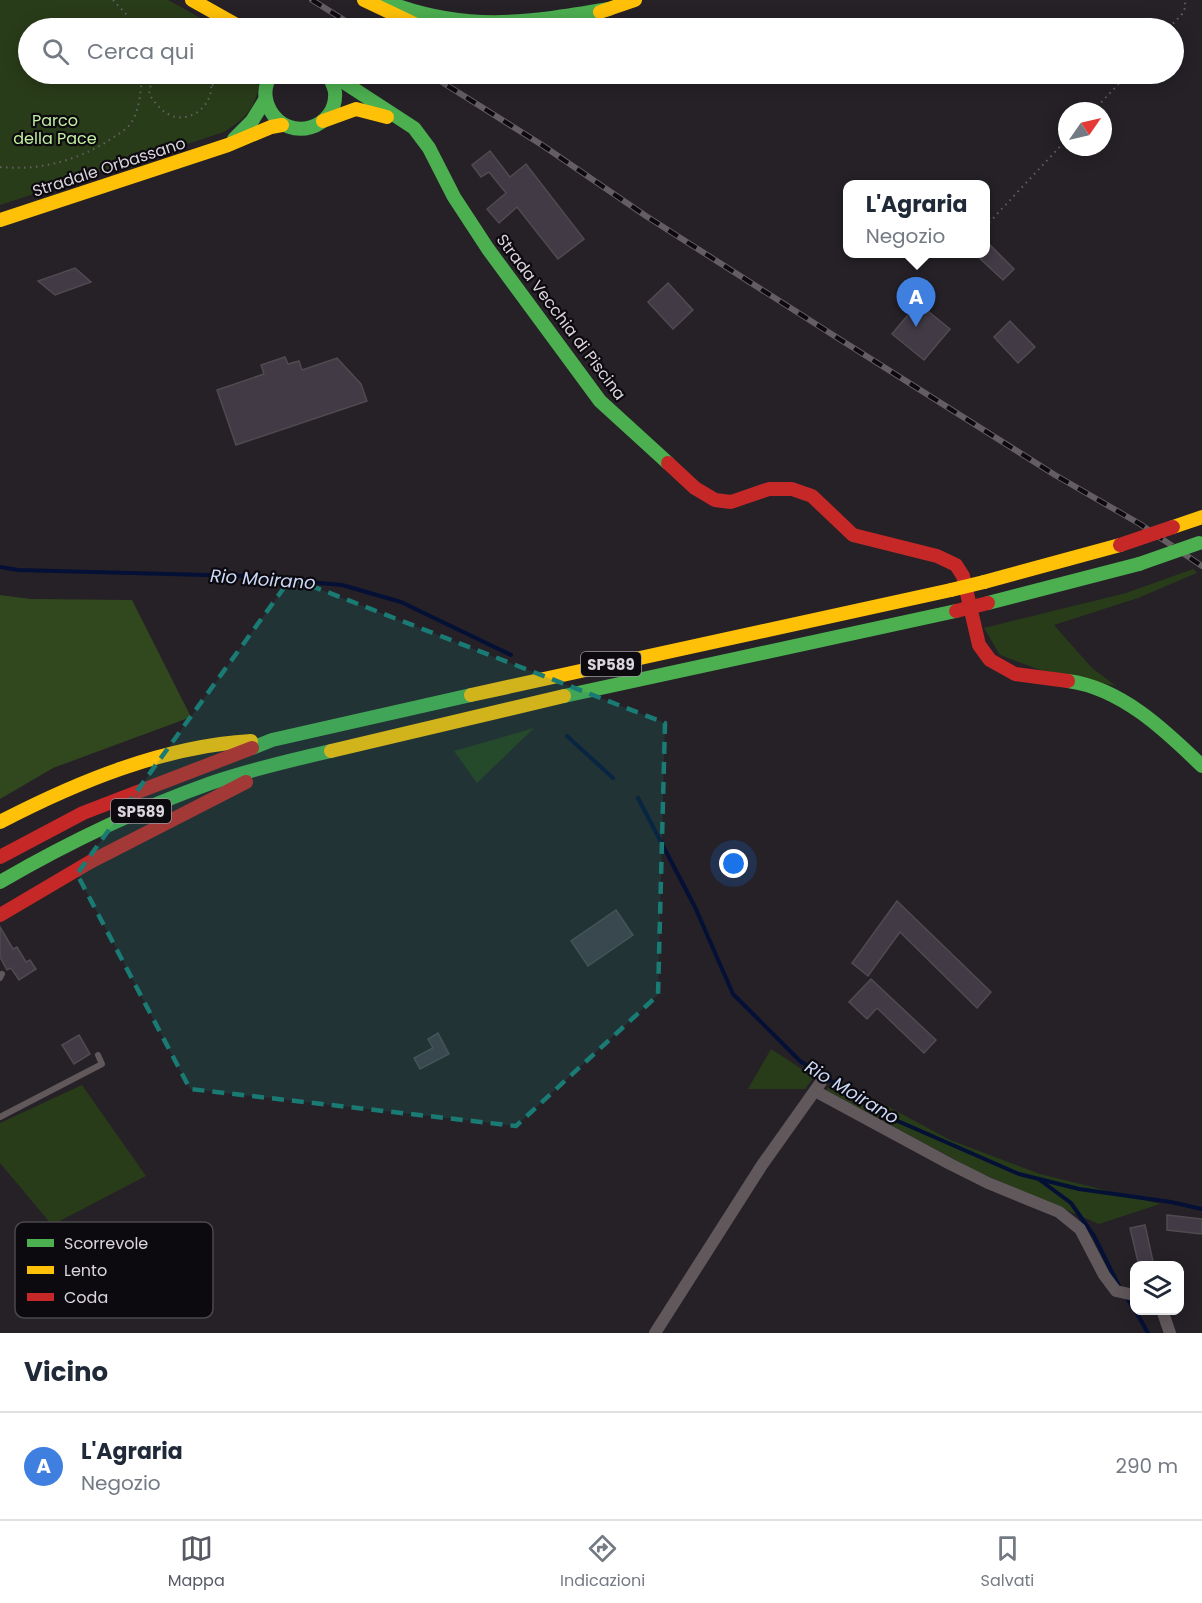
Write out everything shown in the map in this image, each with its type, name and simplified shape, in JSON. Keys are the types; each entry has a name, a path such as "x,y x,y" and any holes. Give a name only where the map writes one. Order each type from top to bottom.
{"main road":[{"path":"192,0 216,18"},
{"path":"192,0 224,18"},
{"path":"364,0 402,18"},
{"path":"382,0 434,18"},
{"path":"584,18 635,0"},
{"path":"548,18 609,9"},
{"path":"264,84 268,110 282,125 292,129 313,127 356,109 384,116 414,128"},
{"name":"Stradale Orbassano","path":"228,144 252,121 265,95 267,84"},
{"path":"323,121 334,102 335,91 333,84"},
{"path":"345,84 414,128"},
{"name":"Stradale Orbassano","path":"0,220 282,125"},
{"name":"Strada Vecchia di Piscina","path":"414,128 429,148 454,197 488,249 600,401 694,488 714,501 731,502 769,489 792,489 812,496 853,535 937,556 956,565 963,576 979,645 990,660 1015,674 1081,683 1097,688 1165,730 1202,766"},
{"name":"SP589","path":"0,857 83,813 272,740 951,590 1120,545 1202,517"},
{"name":"SP589","path":"0,882 36,861 115,822 212,783 291,760 501,710 956,611 1139,564 1200,542"},
{"path":"0,822 40,801 139,763 219,743 272,740"},
{"path":"0,915 46,886 122,844 291,760"}],"street":[{"path":"655,1333 762,1165 818,1087 950,1164 988,1183 1059,1212 1080,1229 1104,1275 1116,1291 1130,1294"},
{"path":"1163,1315 1170,1333"}],"lane":[{"path":"0,1117 102,1064 98,1055"}],"path":[{"path":"113,0 128,18"},
{"path":"1178,18 1186,6 1184,0"},
{"path":"0,167 21,169 58,164 96,149 127,128 133,120 141,94 142,84"},
{"path":"151,84 149,94 157,106 172,116 188,116 205,107 212,85 215,84"},
{"path":"1102,102 1119,84"},
{"path":"141,94 149,94"},
{"path":"990,221 1058,148"}],"highlighted area":[{"path":"291,578 665,723 658,995 516,1126 190,1089 77,874"}],"green space":[{"name":"Parco della Pace","path":"0,0 168,0 201,18 18,18 18,84 259,84 255,101 246,115 224,132 0,205"},
{"path":"1193,569 1197,573 1138,598 1054,625 1092,668 1116,686 1040,670 1000,655 984,628 1126,593"},
{"path":"0,595 31,599 132,600 191,717 53,768 0,799"},
{"path":"534,728 477,783 454,751"},
{"path":"771,1049 814,1077 805,1089 748,1089"},
{"path":"837,1079 950,1140 1040,1174 1160,1204 1099,1224 976,1171 826,1090"},
{"path":"82,1085 146,1176 58,1222 49,1222 0,1163 0,1123"}],"building":[{"path":"490,151 510,177 526,164 584,239 558,259 517,207 499,223 487,209 506,193 489,172 481,177 472,165"},
{"path":"990,245 1014,269 1003,280 979,258 990,258"},
{"path":"75,268 91,282 55,295 38,281"},
{"path":"668,283 693,310 673,329 648,302"},
{"path":"918,303 950,329 924,360 892,334"},
{"path":"1010,321 1035,347 1018,363 994,337"},
{"path":"285,357 288,364 299,361 302,370 337,358 361,384 367,401 236,445 217,390 264,374 261,365"},
{"path":"897,901 991,992 977,1008 900,932 868,976 852,963"},
{"path":"616,910 633,935 588,966 571,941"},
{"path":"0,927 13,949 17,947 26,962 30,960 36,969 19,980 11,968 7,970 0,957"},
{"path":"871,979 936,1040 924,1053 877,1008 867,1019 849,1002"},
{"path":"438,1033 449,1054 420,1069 414,1058 433,1048 428,1039"},
{"path":"79,1035 90,1054 74,1064 62,1045"},
{"path":"1167,1215 1202,1219 1202,1234 1167,1230"},
{"path":"1145,1225 1153,1261 1138,1261 1130,1228"}],"waterway":[{"name":"Rio Moirano","path":"0,567 18,570 244,576 342,585 401,602 511,655"},
{"name":"Rio Moirano","path":"567,736 613,778"},
{"name":"Rio Moirano","path":"638,798 695,907 733,994 800,1061 884,1115 1019,1174 1079,1189 1171,1202 1202,1209"},
{"path":"1040,1180 1071,1203 1094,1236 1120,1288"},
{"path":"1126,1296 1130,1303"},
{"path":"1138,1315 1148,1333"}],"railway":[{"path":"312,0 341,18"},
{"path":"445,84 542,145 646,216 1055,475 1140,524 1202,566"}],"traffic: fast":[{"path":"382,0 447,18"},
{"path":"550,18 609,9"},
{"path":"267,84 266,100 270,110 278,120 289,127 300,129 311,127 329,115 334,105 335,92 333,84"},
{"path":"346,84 414,128 429,148 454,197 488,249 600,401 668,463"},
{"path":"234,139 252,121 265,100"},
{"path":"1139,564 1199,543"},
{"path":"988,603 1139,564"},
{"path":"564,696 956,611"},
{"path":"1068,681 1087,685 1124,701 1157,725 1202,766"},
{"path":"252,748 272,740 471,695"},
{"path":"0,882 103,828 184,793 241,774 331,751"}],"traffic: slow":[{"path":"192,0 224,18"},
{"path":"364,0 402,18"},
{"path":"600,12 635,0"},
{"path":"323,121 356,109 387,117"},
{"path":"0,220 282,125"},
{"path":"1173,527 1202,517"},
{"path":"984,582 1120,545"},
{"path":"951,590 984,582"},
{"path":"471,695 951,590"},
{"path":"331,751 564,696"},
{"path":"0,822 59,793 122,768 186,750 251,741"}],"traffic: jam":[{"path":"668,463 695,488 715,500 731,502 769,489 792,489 812,496 853,535 937,556 956,565 963,576 979,645 990,660 1015,674 1068,681"},
{"path":"1120,545 1173,527"},
{"path":"956,611 988,603"},
{"path":"0,857 83,813 252,748"},
{"path":"0,915 90,862 246,782"}],"place":[{"name":"L'Agraria","path":"916,327"}]}
